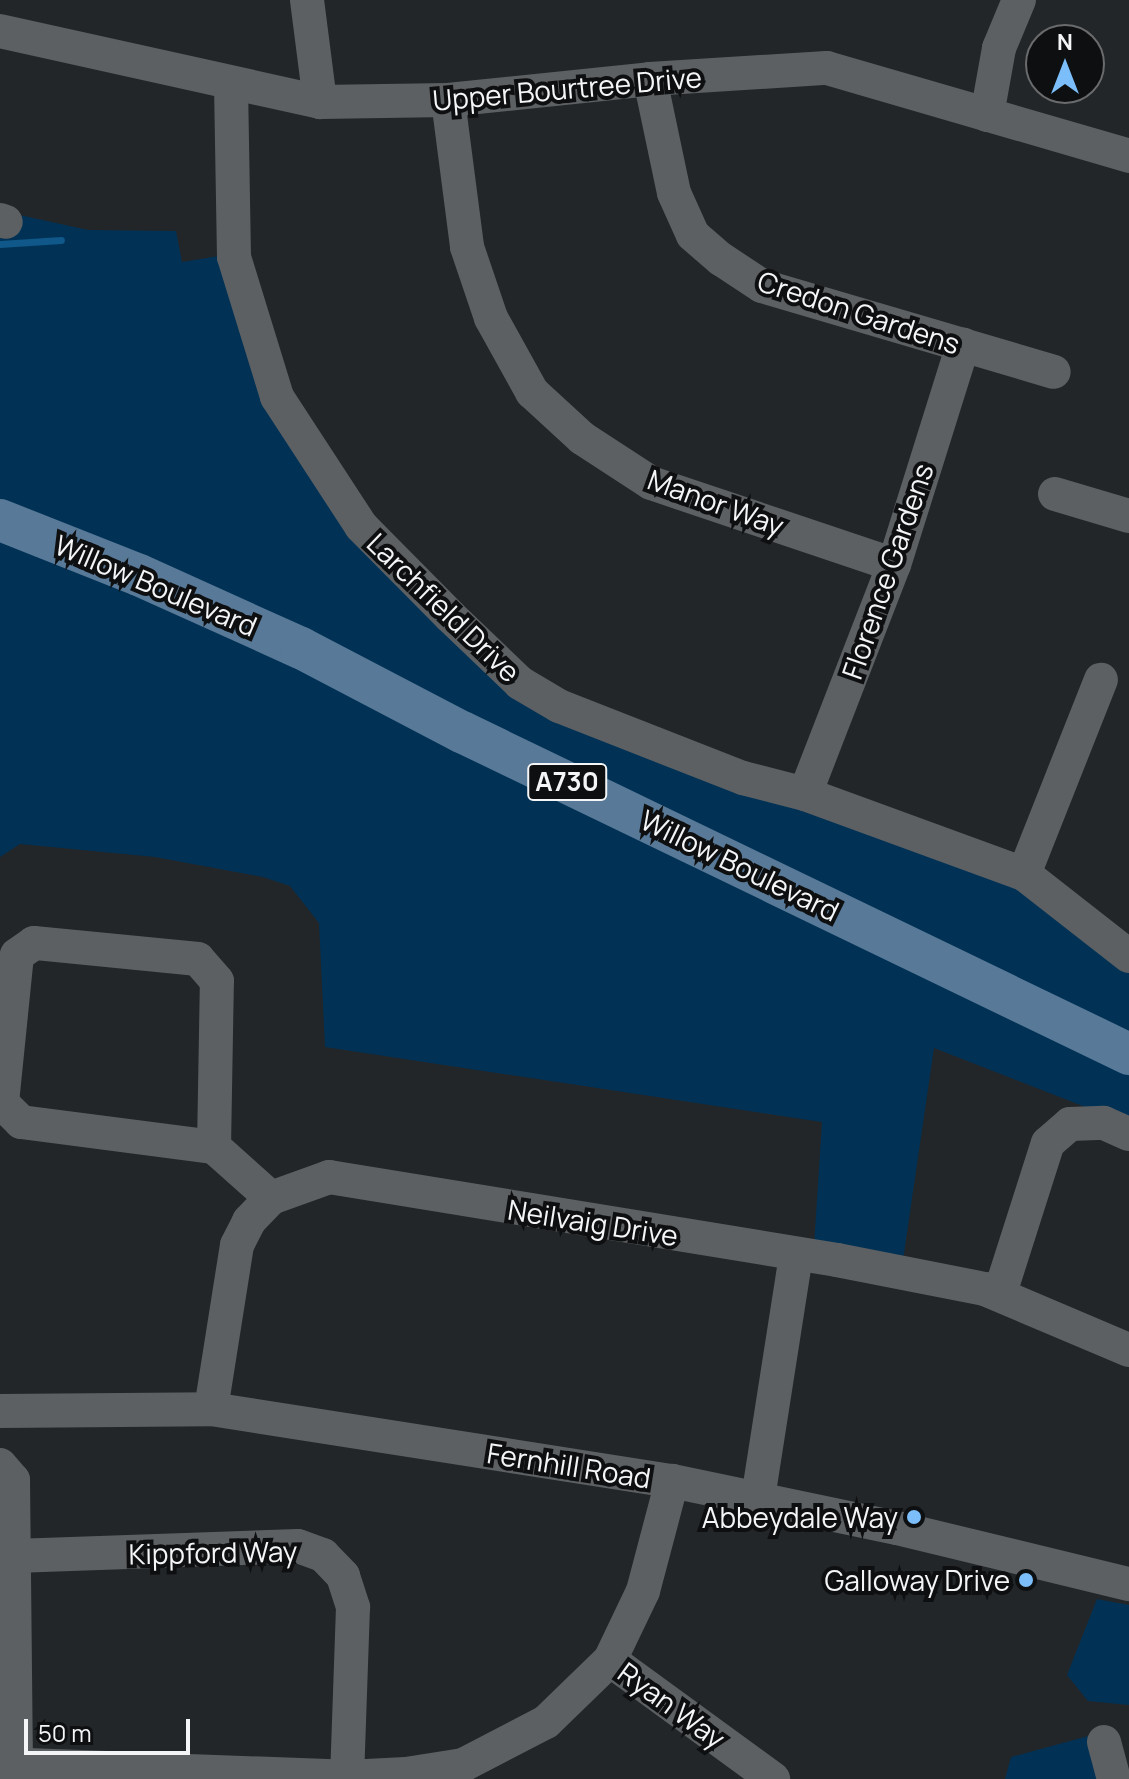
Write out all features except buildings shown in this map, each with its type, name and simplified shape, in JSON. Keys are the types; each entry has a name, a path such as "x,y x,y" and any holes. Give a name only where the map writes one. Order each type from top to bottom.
{"main road":[{"name":"Willow Boulevard","path":"0,520 139,575 301,648 462,732 1129,1054"}],"street":[{"path":"307,0 320,102"},
{"path":"987,115 999,48 1019,0"},
{"name":"Upper Bourtree Drive","path":"0,31 231,85 320,102 448,100 650,79 827,68 1129,156"},
{"name":"Credon Gardens","path":"650,79 674,193 693,235 721,259 762,286 1054,372"},
{"name":"Larchfield Drive","path":"231,85 234,257 277,397 361,526 520,683 559,706 743,778 805,794 1024,874 1129,956"},
{"name":"Manor Way","path":"448,100 467,247 491,318 532,392 582,438 651,483 894,565"},
{"name":"Florence Gardens","path":"805,794 894,565 963,345"},
{"path":"1055,494 1129,516"},
{"path":"1024,874 1101,680"},
{"path":"214,1147 217,981 198,959 34,943 17,955 2,1103 21,1122 214,1147 271,1198"},
{"path":"1000,1293 1048,1143 1070,1124 1104,1123 1129,1134"},
{"name":"Neilvaig Drive","path":"211,1409 237,1245 249,1221 271,1198 329,1177 796,1256 837,1260 1000,1293 1129,1350"},
{"path":"758,1498 796,1256"},
{"name":"Fernhill Road","path":"0,1411 211,1409 672,1481 1129,1584"},
{"path":"0,1465 13,1480 8,1764 347,1777 463,1765 546,1722 610,1660 643,1591 672,1481"},
{"name":"Kippford Way","path":"14,1556 298,1546 323,1555 343,1576 353,1607 347,1777"},
{"name":"Ryan Way","path":"610,1660 773,1779"},
{"path":"1104,1742 1114,1779"}],"shaded area":[{"path":"15,214 88,230 176,231 182,262 225,255 283,435 518,695 992,873 1129,962 1129,1124 934,1048 903,1260 814,1246 822,1122 325,1047 319,923 290,886 263,877 155,857 20,844 0,857 0,231"},
{"path":"1097,1599 1129,1605 1129,1705 1088,1701 1067,1675"},
{"path":"1092,1735 1105,1779 1005,1779 1011,1757"}],"waterway":[{"path":"0,244 61,240"}],"place":[{"name":"Abbeydale Way","path":"914,1517"},
{"name":"Galloway Drive","path":"1026,1580"}]}
